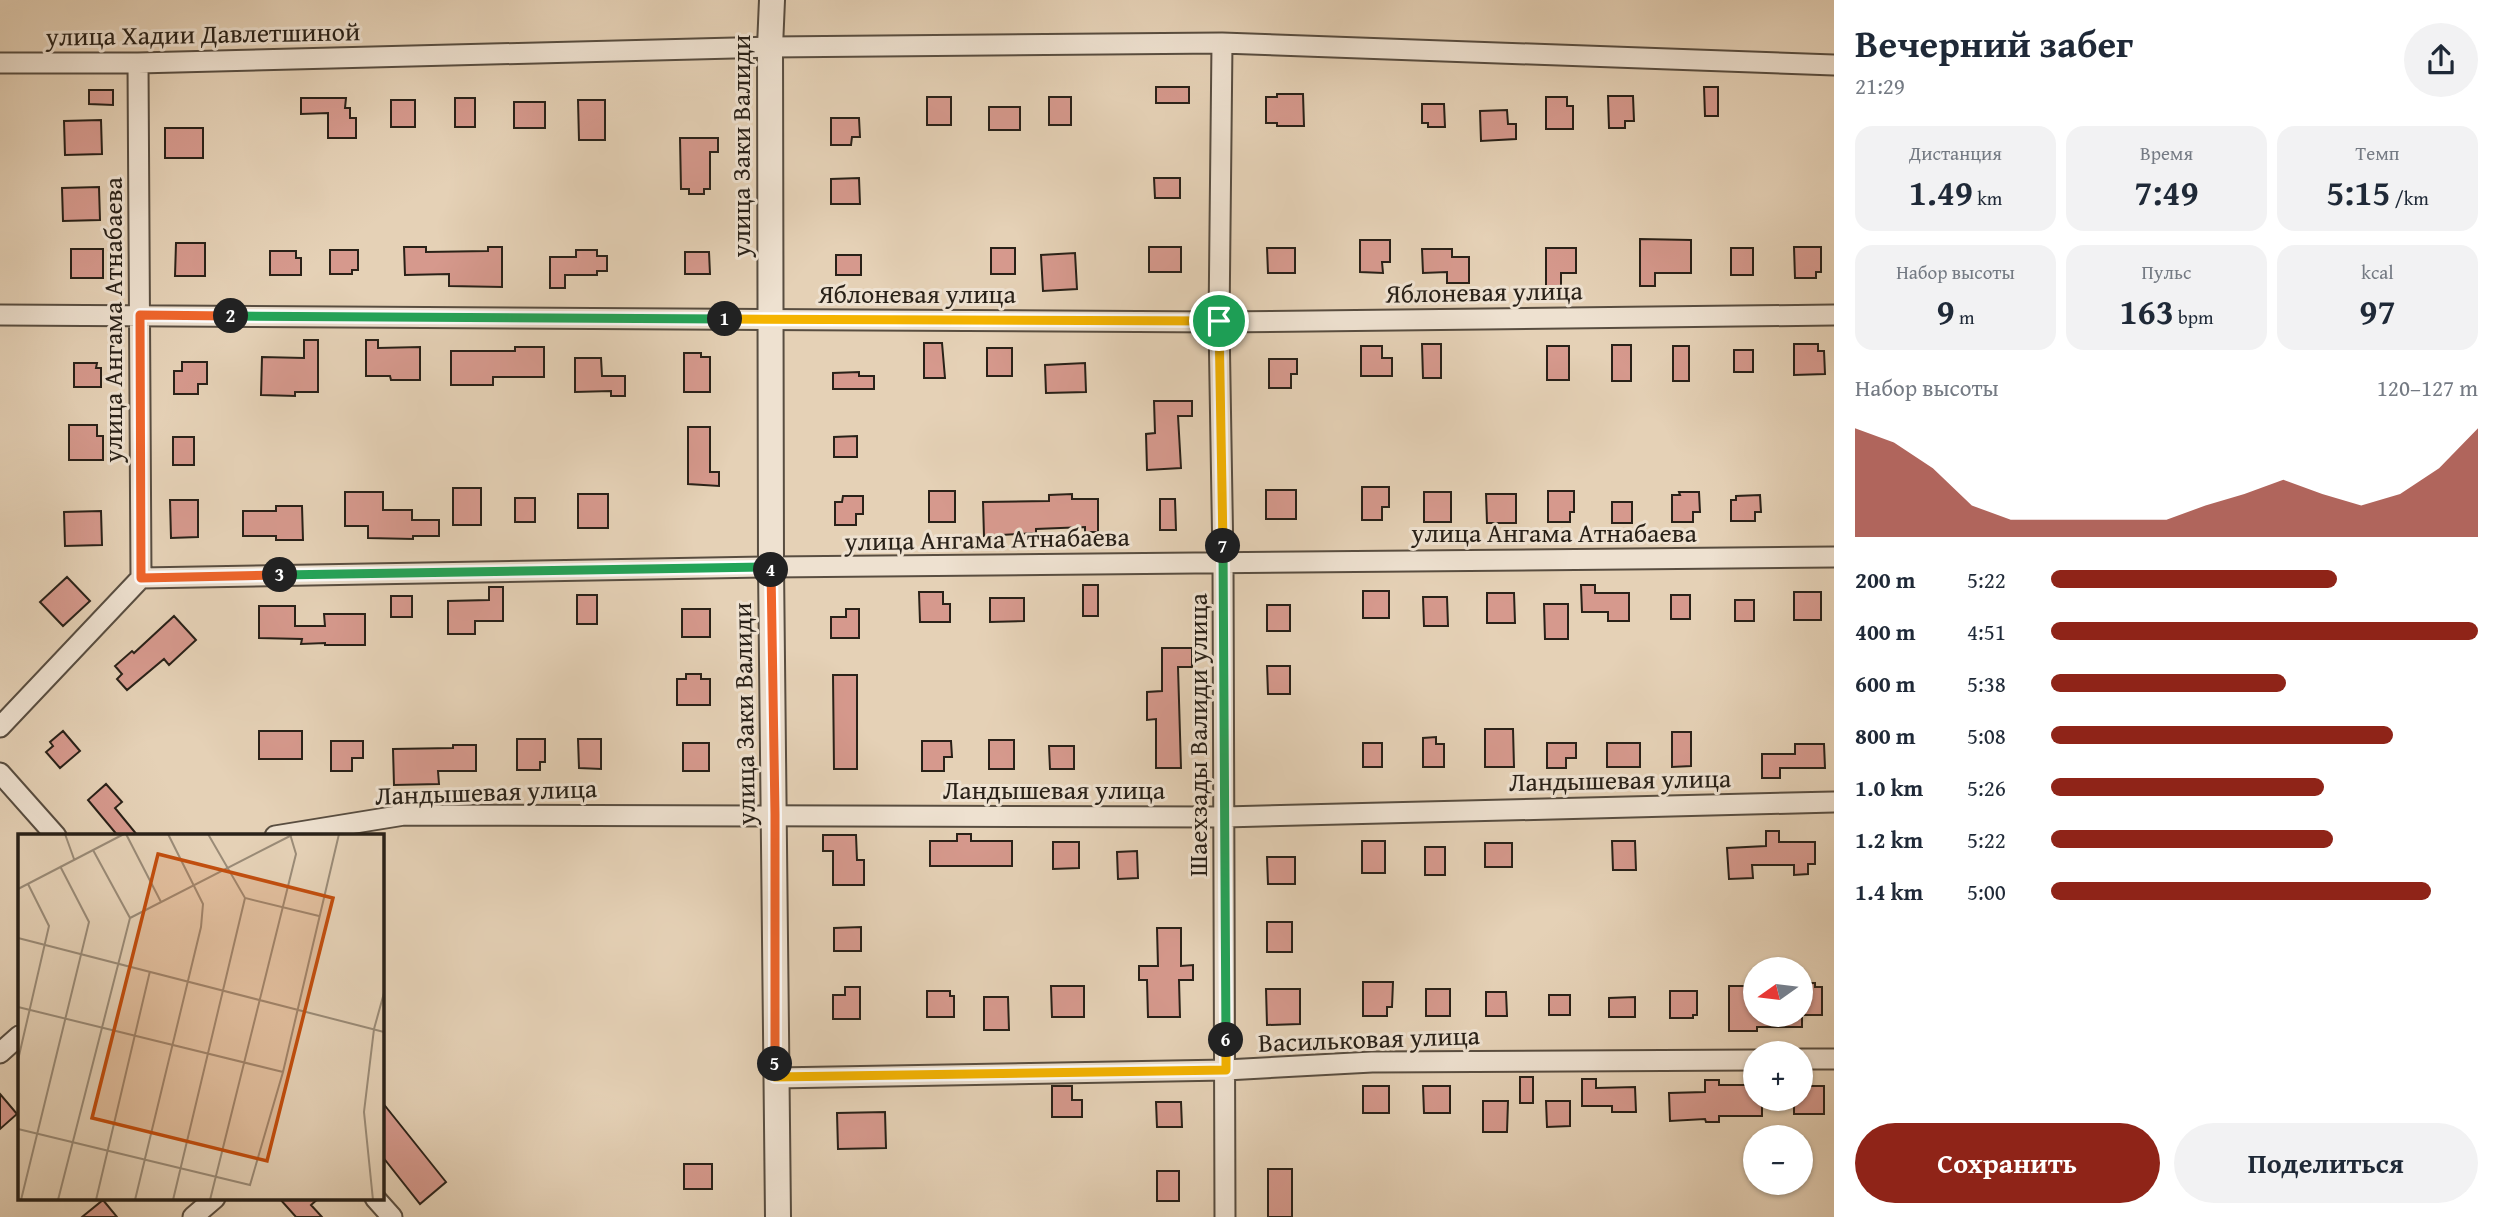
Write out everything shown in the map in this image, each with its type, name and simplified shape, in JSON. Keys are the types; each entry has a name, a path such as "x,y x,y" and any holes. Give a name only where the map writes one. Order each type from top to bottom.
{"street":[{"name":"улица Заки Валиди","path":"772,0 771,567 778,1217"},
{"name":"улица Хадии Давлетшиной","path":"0,63 138,63 770,47 1222,43 1834,65"},
{"name":"Шаехзады Валиди улица","path":"1222,43 1219,321 1223,562 1225,1217"},
{"name":"улица Ангама Атнабаева","path":"138,63 141,578 771,567 1834,557"},
{"name":"Яблоневая улица","path":"0,315 1219,321 1834,315"},
{"path":"0,727 141,578"},
{"path":"0,773 55,834"},
{"name":"Ландышевая улица","path":"281,834 404,815 1224,817 1834,802"},
{"path":"0,1053 18,1037"},
{"path":"1813,1059 1834,1059"},
{"name":"Васильковая улица","path":"775,1077 1226,1070 1372,1062 1743,1060"},
{"path":"193,1217 213,1200"},
{"path":"377,1200 392,1217"}],"building":[{"path":"1156,87 1189,87 1189,103 1156,103"},
{"path":"1704,87 1718,87 1718,116 1705,116"},
{"path":"89,90 113,90 113,105 89,104"},
{"path":"1277,94 1303,94 1304,126 1277,126 1277,123 1266,123 1266,97 1277,97"},
{"path":"1608,96 1633,96 1634,121 1625,121 1625,128 1609,128"},
{"path":"927,97 951,97 951,125 927,125"},
{"path":"1049,97 1071,97 1071,125 1049,125"},
{"path":"1546,97 1567,97 1567,106 1573,106 1573,129 1546,129"},
{"path":"301,98 346,98 345,108 350,108 350,118 356,118 356,138 328,138 328,113 301,114"},
{"path":"455,98 475,98 475,127 455,127"},
{"path":"391,100 415,100 415,127 391,127"},
{"path":"578,100 605,100 605,140 579,140"},
{"path":"514,102 545,102 545,128 514,128"},
{"path":"1422,104 1444,104 1445,127 1428,127 1428,123 1422,123"},
{"path":"989,107 1020,107 1020,130 989,130"},
{"path":"1507,110 1508,124 1516,124 1516,139 1481,141 1480,111"},
{"path":"831,118 859,118 860,137 852,137 851,145 831,145"},
{"path":"101,120 102,154 65,155 64,121"},
{"path":"165,128 203,128 203,158 165,158"},
{"path":"680,138 718,138 718,152 710,152 710,189 704,189 704,194 689,194 689,189 681,189"},
{"path":"859,178 860,204 831,204 831,179"},
{"path":"1154,178 1180,178 1180,198 1155,198"},
{"path":"99,187 100,220 63,221 62,188"},
{"path":"1640,239 1691,240 1691,273 1655,273 1655,286 1640,286"},
{"path":"1360,240 1390,240 1390,262 1382,262 1383,273 1360,272"},
{"path":"176,243 205,243 205,276 175,276"},
{"path":"404,247 426,247 426,252 488,251 488,247 502,247 502,287 449,286 449,274 405,275"},
{"path":"1149,247 1181,247 1181,272 1149,272"},
{"path":"1794,247 1821,247 1821,272 1816,272 1816,278 1795,278"},
{"path":"991,248 1015,248 1015,274 991,274"},
{"path":"1267,248 1295,248 1295,273 1268,273"},
{"path":"1546,248 1576,248 1576,273 1561,273 1561,287 1546,287"},
{"path":"1731,248 1753,248 1753,275 1731,275"},
{"path":"71,249 103,249 103,278 71,278"},
{"path":"1422,249 1452,249 1452,257 1469,257 1469,283 1447,283 1447,272 1423,273"},
{"path":"330,250 358,250 358,270 352,270 352,274 330,274"},
{"path":"576,250 597,250 597,256 607,256 607,271 597,271 597,275 565,275 565,288 550,288 550,257 576,257"},
{"path":"270,251 296,251 296,258 301,258 301,275 270,275"},
{"path":"685,252 709,252 710,274 685,274"},
{"path":"1075,253 1077,289 1043,291 1041,255"},
{"path":"836,255 861,255 861,275 836,275"},
{"path":"304,340 318,340 318,392 295,392 295,396 261,395 262,357 304,358"},
{"path":"366,340 378,340 378,348 420,347 420,380 391,380 390,376 366,376"},
{"path":"924,343 942,343 945,378 924,378"},
{"path":"1422,344 1441,344 1441,378 1423,378"},
{"path":"1794,344 1818,344 1818,351 1824,351 1825,374 1794,375"},
{"path":"1612,345 1631,345 1631,381 1612,381"},
{"path":"1361,346 1382,346 1382,358 1392,358 1392,376 1361,376"},
{"path":"1547,346 1569,346 1569,380 1547,380"},
{"path":"1673,346 1689,346 1689,381 1673,381"},
{"path":"515,347 544,347 544,377 493,377 493,385 451,385 451,351 515,351"},
{"path":"987,348 1012,348 1012,376 987,376"},
{"path":"1734,350 1753,350 1753,372 1734,372"},
{"path":"684,353 701,353 701,357 710,357 710,392 684,392"},
{"path":"575,358 601,358 602,376 625,376 625,396 611,396 611,391 575,392"},
{"path":"1269,359 1297,359 1297,374 1291,374 1291,388 1269,388"},
{"path":"182,362 207,362 207,384 198,384 198,394 174,394 174,371 182,371"},
{"path":"74,363 97,363 96,368 101,368 101,387 74,387"},
{"path":"1085,363 1086,392 1046,393 1045,365"},
{"path":"859,372 859,376 874,376 874,389 833,389 833,373"},
{"path":"1154,401 1192,401 1192,416 1178,416 1181,468 1147,470 1146,434 1155,433"},
{"path":"69,425 97,425 97,436 103,436 103,460 69,460"},
{"path":"688,427 710,427 710,472 719,472 719,486 688,484"},
{"path":"857,436 857,457 834,457 834,437"},
{"path":"173,437 194,437 194,465 173,465"},
{"path":"1362,487 1389,487 1389,507 1382,507 1382,520 1362,520"},
{"path":"453,488 481,488 481,525 453,525"},
{"path":"1266,490 1296,490 1296,519 1266,519"},
{"path":"929,491 955,491 955,522 929,522"},
{"path":"1548,491 1574,491 1574,512 1570,512 1570,522 1548,522"},
{"path":"345,492 383,492 383,510 412,510 412,520 439,520 439,536 413,536 413,539 368,538 368,526 345,526"},
{"path":"1424,492 1451,492 1451,522 1424,522"},
{"path":"1679,492 1699,492 1700,512 1693,512 1693,522 1672,522 1672,495 1680,495"},
{"path":"578,494 608,494 608,528 578,528"},
{"path":"1072,494 1072,499 1098,499 1098,532 1085,532 1085,527 1036,529 1036,533 984,536 983,502 1049,501 1049,495"},
{"path":"1486,494 1516,494 1516,523 1487,523"},
{"path":"1760,495 1761,512 1755,512 1755,521 1731,521 1731,500 1736,500 1736,496"},
{"path":"843,496 863,496 863,514 856,514 856,525 835,525 835,502 842,502"},
{"path":"515,498 535,498 535,522 515,522"},
{"path":"1160,499 1175,499 1176,530 1160,530"},
{"path":"170,500 198,500 198,537 171,538"},
{"path":"1612,502 1632,502 1632,523 1612,523"},
{"path":"276,506 302,506 303,540 276,540 276,536 243,536 243,511 276,511"},
{"path":"101,511 102,545 65,546 64,512"},
{"path":"67,577 90,601 63,626 40,602"},
{"path":"1083,585 1098,585 1098,616 1083,616"},
{"path":"1581,585 1595,585 1595,593 1629,593 1629,621 1608,621 1608,612 1582,612"},
{"path":"489,587 503,587 503,621 475,621 475,634 448,634 448,601 489,600"},
{"path":"1363,591 1389,591 1389,618 1363,618"},
{"path":"919,592 943,592 943,604 950,604 950,622 920,622"},
{"path":"1794,592 1821,592 1821,620 1794,620"},
{"path":"1487,593 1514,593 1515,623 1487,623"},
{"path":"577,595 597,595 597,624 577,624"},
{"path":"1671,595 1690,595 1690,619 1671,619"},
{"path":"391,596 412,596 412,617 391,617"},
{"path":"1423,597 1447,597 1448,626 1424,626"},
{"path":"990,598 1024,598 1024,621 990,622"},
{"path":"1735,600 1754,600 1754,621 1735,621"},
{"path":"1544,604 1568,604 1568,639 1545,639"},
{"path":"1267,605 1290,605 1290,631 1267,631"},
{"path":"259,606 295,606 295,626 325,626 324,614 365,614 365,645 301,644 302,639 259,638"},
{"path":"682,609 710,609 710,637 682,637"},
{"path":"846,609 859,609 859,638 831,638 831,617 846,617"},
{"path":"174,616 196,640 169,665 164,659 127,690 117,679 122,674 115,666 132,651 134,653"},
{"path":"1162,648 1192,648 1192,667 1178,667 1181,768 1156,768 1156,719 1147,720 1147,692 1162,691"},
{"path":"1267,666 1290,666 1290,694 1268,694"},
{"path":"686,674 701,674 701,679 710,679 710,705 677,705 677,679 686,679"},
{"path":"833,675 857,675 857,769 834,769"},
{"path":"1485,729 1513,729 1514,767 1485,767"},
{"path":"63,731 80,751 60,768 46,752 53,746 50,742"},
{"path":"259,731 302,731 302,759 259,759"},
{"path":"1672,732 1691,732 1691,766 1672,767"},
{"path":"1436,737 1436,744 1444,744 1444,767 1423,767 1423,738"},
{"path":"517,739 545,739 545,762 540,762 540,770 517,770"},
{"path":"578,739 601,739 601,769 579,768"},
{"path":"989,740 1014,740 1014,769 989,769"},
{"path":"331,741 363,741 363,758 352,758 352,771 331,771"},
{"path":"922,741 951,741 952,757 944,757 944,771 922,771"},
{"path":"683,743 709,743 709,771 683,771"},
{"path":"1363,743 1382,743 1382,767 1363,767"},
{"path":"1547,743 1576,743 1576,758 1566,758 1566,768 1547,768"},
{"path":"1607,743 1640,743 1640,767 1607,767"},
{"path":"1795,744 1824,744 1825,768 1780,768 1780,778 1762,778 1762,754 1795,754"},
{"path":"453,745 476,745 476,771 438,771 439,784 394,785 393,749 453,748"},
{"path":"1049,746 1074,746 1074,769 1050,769"},
{"path":"106,784 122,802 115,808 136,834 116,834 88,800"},
{"path":"1766,831 1779,831 1779,842 1815,842 1815,864 1808,864 1808,874 1794,875 1794,865 1752,865 1753,878 1729,879 1727,848 1766,846"},
{"path":"957,834 971,834 971,841 1012,841 1012,866 930,866 930,841 957,841"},
{"path":"823,835 856,835 857,860 864,860 864,885 833,885 833,851 823,851"},
{"path":"1362,841 1385,841 1385,873 1362,873"},
{"path":"1612,841 1635,841 1636,870 1613,870"},
{"path":"1053,842 1079,842 1079,868 1053,869"},
{"path":"1485,843 1512,843 1512,867 1485,867"},
{"path":"1425,847 1445,847 1445,875 1425,875"},
{"path":"1137,851 1138,878 1118,879 1117,852"},
{"path":"1267,857 1295,857 1295,884 1268,884"},
{"path":"1267,922 1292,922 1292,952 1267,952"},
{"path":"861,927 861,951 834,951 834,928"},
{"path":"1157,928 1181,928 1181,966 1193,965 1193,980 1179,980 1180,1017 1148,1017 1147,980 1139,980 1139,966 1158,966"},
{"path":"1363,982 1393,982 1392,1007 1387,1007 1387,1016 1363,1016"},
{"path":"1813,983 1815,987 1822,987 1822,1015 1813,1015"},
{"path":"1051,986 1084,986 1084,1017 1052,1017"},
{"path":"1729,986 1743,986 1743,1027 1757,1027 1757,1031 1729,1031"},
{"path":"845,987 860,987 860,1019 833,1019 833,995 845,995"},
{"path":"1266,989 1300,989 1300,1024 1267,1025"},
{"path":"1426,989 1450,989 1450,1016 1426,1016"},
{"path":"927,991 950,991 950,996 954,996 954,1017 927,1017"},
{"path":"1670,991 1697,991 1697,1015 1693,1015 1693,1018 1670,1018"},
{"path":"1486,992 1506,992 1507,1016 1486,1016"},
{"path":"1549,995 1570,995 1570,1015 1549,1015"},
{"path":"984,997 1008,997 1009,1030 984,1030"},
{"path":"1635,997 1635,1017 1609,1017 1609,998"},
{"path":"1520,1077 1533,1077 1533,1103 1520,1103"},
{"path":"1582,1079 1596,1079 1596,1088 1635,1087 1636,1112 1612,1112 1612,1106 1582,1106"},
{"path":"1705,1080 1719,1080 1719,1085 1743,1085 1743,1111 1762,1111 1762,1116 1719,1116 1719,1122 1706,1122 1705,1119 1670,1121 1669,1093 1705,1092"},
{"path":"1052,1086 1072,1086 1072,1100 1082,1100 1082,1117 1052,1117"},
{"path":"1363,1086 1389,1086 1389,1113 1363,1113"},
{"path":"1423,1086 1450,1086 1450,1113 1424,1113"},
{"path":"1813,1086 1824,1086 1824,1114 1794,1114 1794,1111 1813,1111"},
{"path":"0,1094 17,1114 0,1129"},
{"path":"1483,1101 1508,1101 1507,1132 1483,1132"},
{"path":"1546,1101 1570,1101 1570,1126 1547,1127"},
{"path":"1156,1102 1181,1102 1182,1127 1157,1127"},
{"path":"383,1103 446,1182 420,1204 383,1157"},
{"path":"885,1112 886,1148 838,1149 837,1113"},
{"path":"684,1164 712,1164 712,1189 684,1189"},
{"path":"1268,1169 1292,1169 1292,1217 1268,1217"},
{"path":"1157,1171 1179,1171 1179,1201 1157,1201"},
{"path":"103,1200 117,1217 82,1217"},
{"path":"281,1200 317,1200 311,1205 322,1217 296,1217"}],"route":[{"path":"140,315 1219,321 1226,1070 775,1077 771,567 141,578 140,315"}]}
